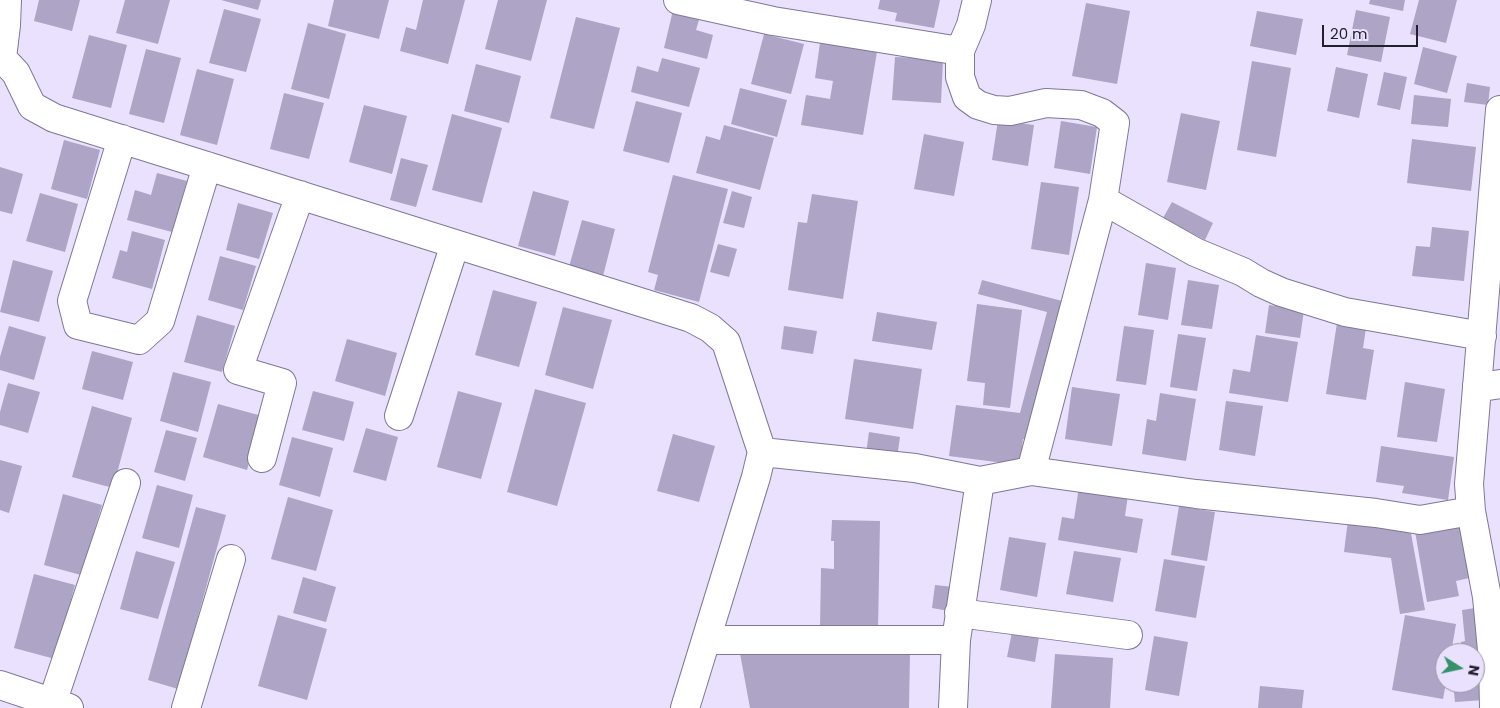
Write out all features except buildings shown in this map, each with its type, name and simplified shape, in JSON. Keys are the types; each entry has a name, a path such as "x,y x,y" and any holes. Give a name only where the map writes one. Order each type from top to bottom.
{"street":[{"path":"678,0 775,10 960,51"},
{"path":"977,0 971,25 960,51 960,77 967,97 978,105 994,110 1010,111 1046,103 1080,105 1102,113 1115,123 1103,200 1031,471"},
{"path":"4,16 1,60 16,72 32,106 54,118 691,318 710,328 726,342 762,452 685,708"},
{"path":"1494,708 1493,661 1487,597 1471,511 1469,484 1489,385 1482,336 1500,110"},
{"path":"122,140 72,301 78,325 139,340 160,321 207,166"},
{"path":"262,458 282,383 238,370 300,195"},
{"path":"1103,200 1195,252 1243,272 1281,292 1345,312 1482,336"},
{"path":"399,416 454,244"},
{"path":"762,452 915,468 980,480 1031,471 1196,494 1376,513 1420,520 1471,511"},
{"path":"953,708 959,613 980,480"},
{"path":"0,685 61,705 126,483"},
{"path":"186,708 231,559"},
{"path":"959,613 1128,635"},
{"path":"706,640 956,640"}]}
